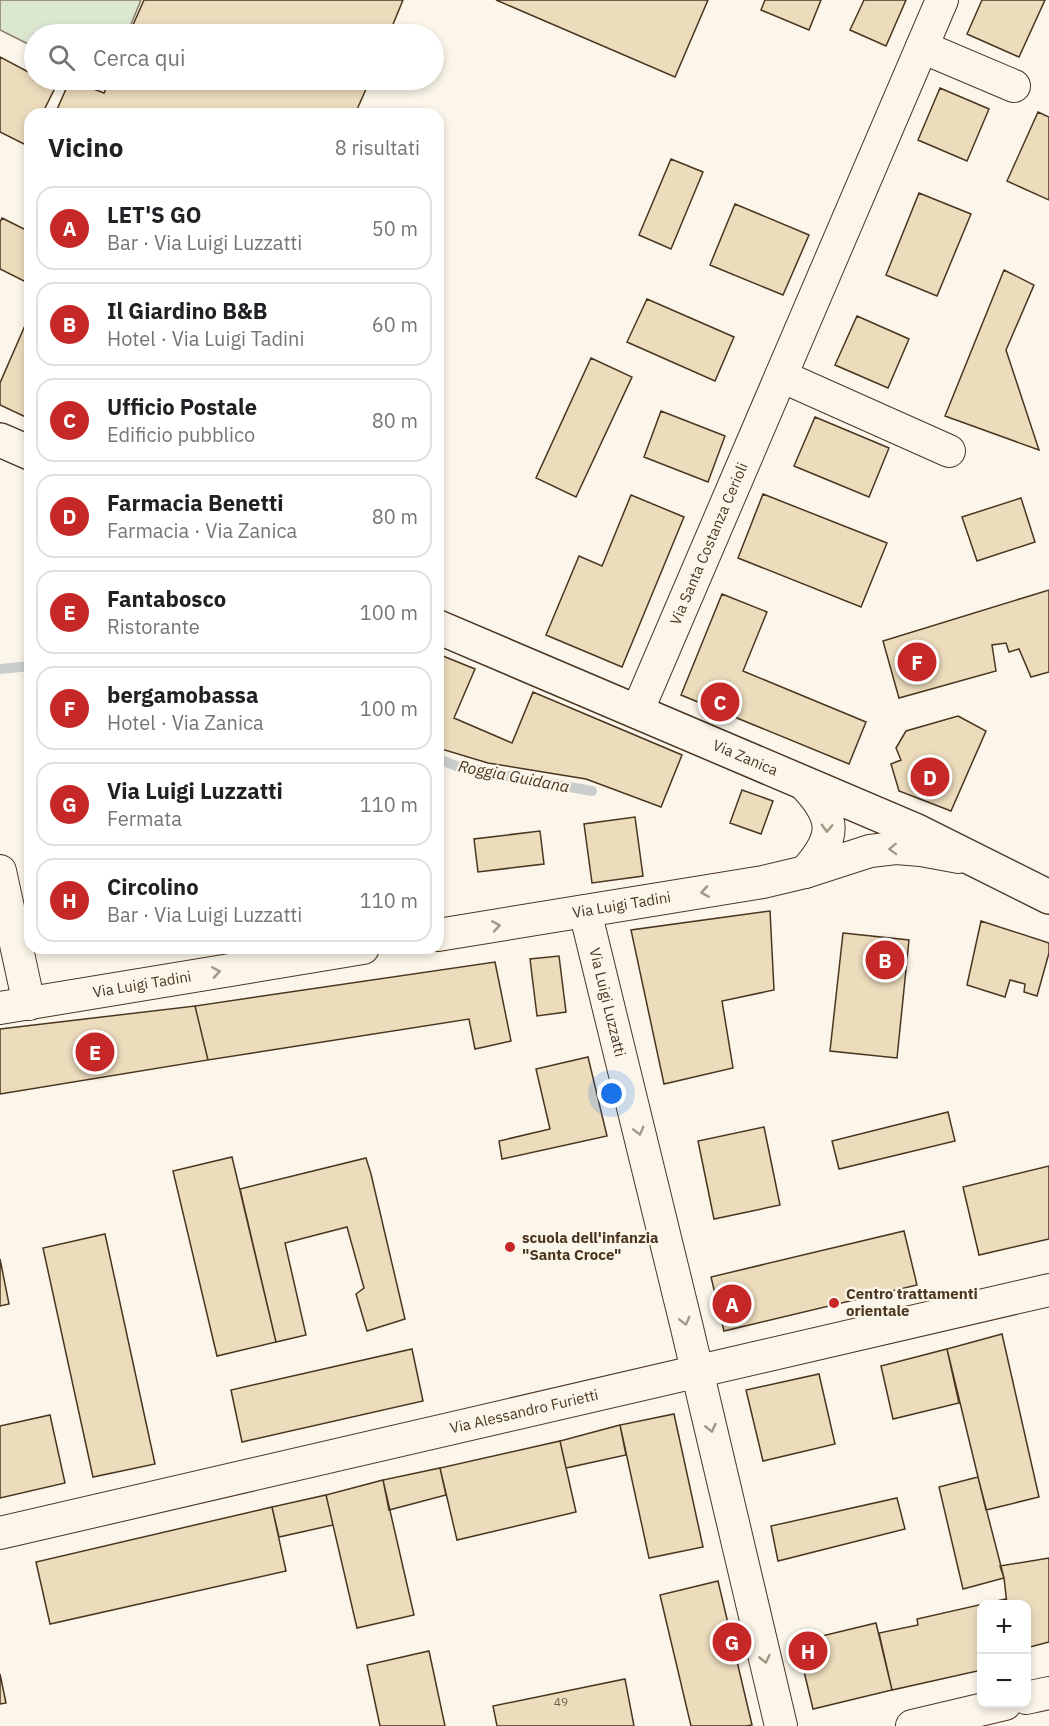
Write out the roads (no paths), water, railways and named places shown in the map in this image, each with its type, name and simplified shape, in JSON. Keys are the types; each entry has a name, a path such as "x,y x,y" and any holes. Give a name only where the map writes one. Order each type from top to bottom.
{"main road":[{"path":"0,440 24,450"},
{"name":"Via Zanica","path":"444,630 917,831 1049,897"}],"street":[{"name":"Via Santa Costanza Cerioli","path":"637,712 942,0"},
{"path":"922,46 1014,86"},
{"path":"781,376 949,451"},
{"path":"805,784 820,800 828,818 829,832 825,848 805,872"},
{"name":"Via Luigi Tadini","path":"444,935 763,882 805,872 870,850 896,848 921,850 972,860"},
{"name":"Via Luigi Tadini","path":"0,871 15,1006 327,954"},
{"name":"Via Luigi Luzzatti","path":"585,911 781,1726"},
{"name":"Via Alessandro Furietti","path":"0,1533 1049,1290"},
{"path":"1031,1697 1049,1693"},
{"path":"912,1726 988,1708"}],"waterway":[{"name":"Roggia Guidana","path":"0,669 24,667"},
{"name":"Roggia Guidana","path":"444,761 459,767 592,791"}],"place":[{"name":"bergamobassa","path":"917,662"},
{"name":"Ufficio Postale","path":"720,702"},
{"name":"Farmacia Benetti","path":"930,777"},
{"name":"Il Giardino B&B","path":"885,960"},
{"name":"Fantabosco","path":"95,1052"},
{"name":"scuola dell'infanzia \"Santa Croce\"","path":"510,1247"},
{"name":"Centro trattamenti orientale","path":"834,1303"},
{"name":"LET'S GO","path":"732,1304"},
{"name":"Via Luigi Luzzatti","path":"732,1642"},
{"name":"Circolino","path":"808,1651"}]}
